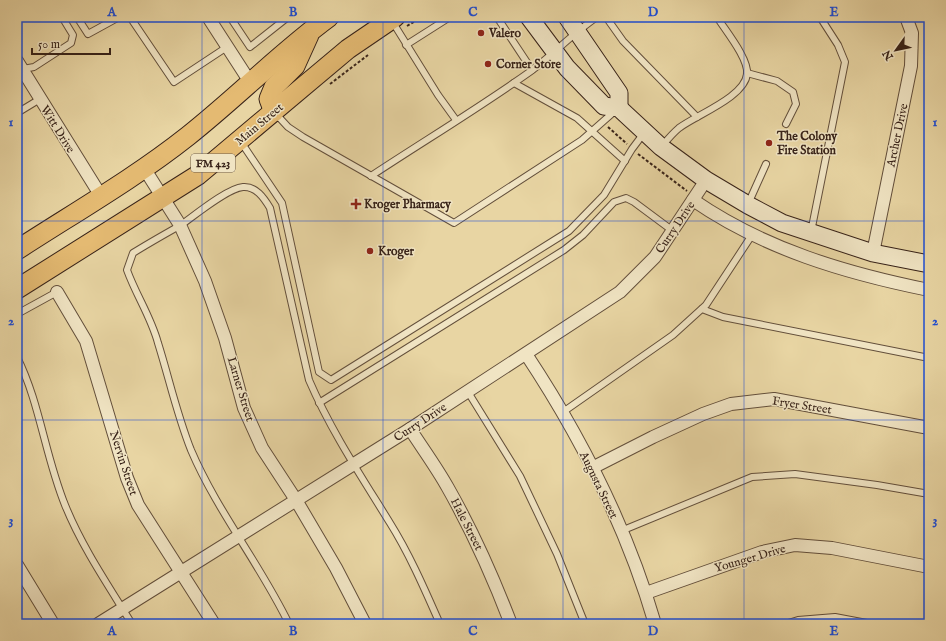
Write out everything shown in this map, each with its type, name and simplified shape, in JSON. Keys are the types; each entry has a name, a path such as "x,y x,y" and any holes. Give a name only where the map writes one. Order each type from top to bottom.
{"main road":[{"path":"529,17 555,52 604,106 619,108 644,133 706,180 782,223 873,252 929,264"},
{"path":"567,17 619,93 619,108"},
{"name":"Main Street","path":"17,289 198,175 348,49 393,18"},
{"path":"274,112 269,99 274,87 295,66 320,22"},
{"name":"FM 423","path":"17,250 144,168 188,136 320,22"}],"street":[{"path":"208,17 250,82"},
{"name":"Archer Drive","path":"873,252 911,66 912,32 906,17"},
{"name":"Witt Drive","path":"19,68 101,196"},
{"name":"Larner Street","path":"144,168 164,197 180,225 205,281 225,338 244,408 262,448 296,500 336,568 365,624"},
{"name":"Curry Drive","path":"98,624 410,429 620,292 655,257 706,180"},
{"path":"693,200 724,220 752,235 802,257 847,272 929,290"},
{"name":"Nervin Street","path":"57,292 86,341 127,478 138,505 214,624"},
{"name":"Augusta Street","path":"526,354 563,412 592,468 630,551 646,593 655,624"},
{"name":"Fryer Street","path":"592,468 653,437 703,414 731,404 781,400 929,428"},
{"name":"Hale Street","path":"410,429 461,511 490,569 511,624"},
{"name":"Younger Drive","path":"646,593 762,552 795,545 832,548 929,567"},
{"path":"17,565 53,624"}],"lane":[{"path":"17,20 21,17"},
{"path":"19,68 34,67 71,43 73,35 62,17"},
{"path":"77,17 88,34 119,17"},
{"path":"130,17 174,82 227,47"},
{"path":"230,17 250,47 288,17"},
{"path":"406,44 450,17"},
{"path":"497,17 532,70"},
{"path":"371,176 514,83 555,52 577,32 597,17"},
{"path":"606,17 622,41 697,117"},
{"path":"661,147 678,128 725,100 743,85 748,73 742,55 717,17"},
{"path":"810,233 845,62 838,45 820,17"},
{"path":"393,18 406,44 456,120"},
{"path":"748,73 777,81 793,92 796,104 786,124"},
{"path":"514,83 577,118 625,161"},
{"path":"17,114 40,99"},
{"path":"274,112 288,127 454,223 592,132 619,108"},
{"path":"240,141 282,204 319,372 331,380 569,230 604,195 644,133"},
{"path":"748,205 766,164"},
{"path":"290,624 238,536 191,450 175,403 158,342 146,310 127,270 133,252 180,225 232,190 244,186 255,190 263,196 270,208 309,380 319,403 353,465 391,524 418,575 440,624"},
{"path":"319,403 564,250 582,235 614,202 626,198 634,202 673,231"},
{"path":"563,412 667,339 702,309 752,235"},
{"path":"17,314 57,292"},
{"path":"702,309 723,317 929,358"},
{"path":"17,357 28,378 64,504 83,544 132,624"},
{"path":"468,392 520,476 557,554 584,624"},
{"path":"621,531 752,477 795,474 877,485 929,494"},
{"path":"785,624 798,620 835,617 872,624"}],"place":[{"name":"Valero","path":"481,33"},
{"name":"Corner Store","path":"488,64"},
{"name":"The Colony Fire Station","path":"769,143"},
{"name":"Kroger Pharmacy","path":"356,204"},
{"name":"Kroger","path":"370,251"}]}
